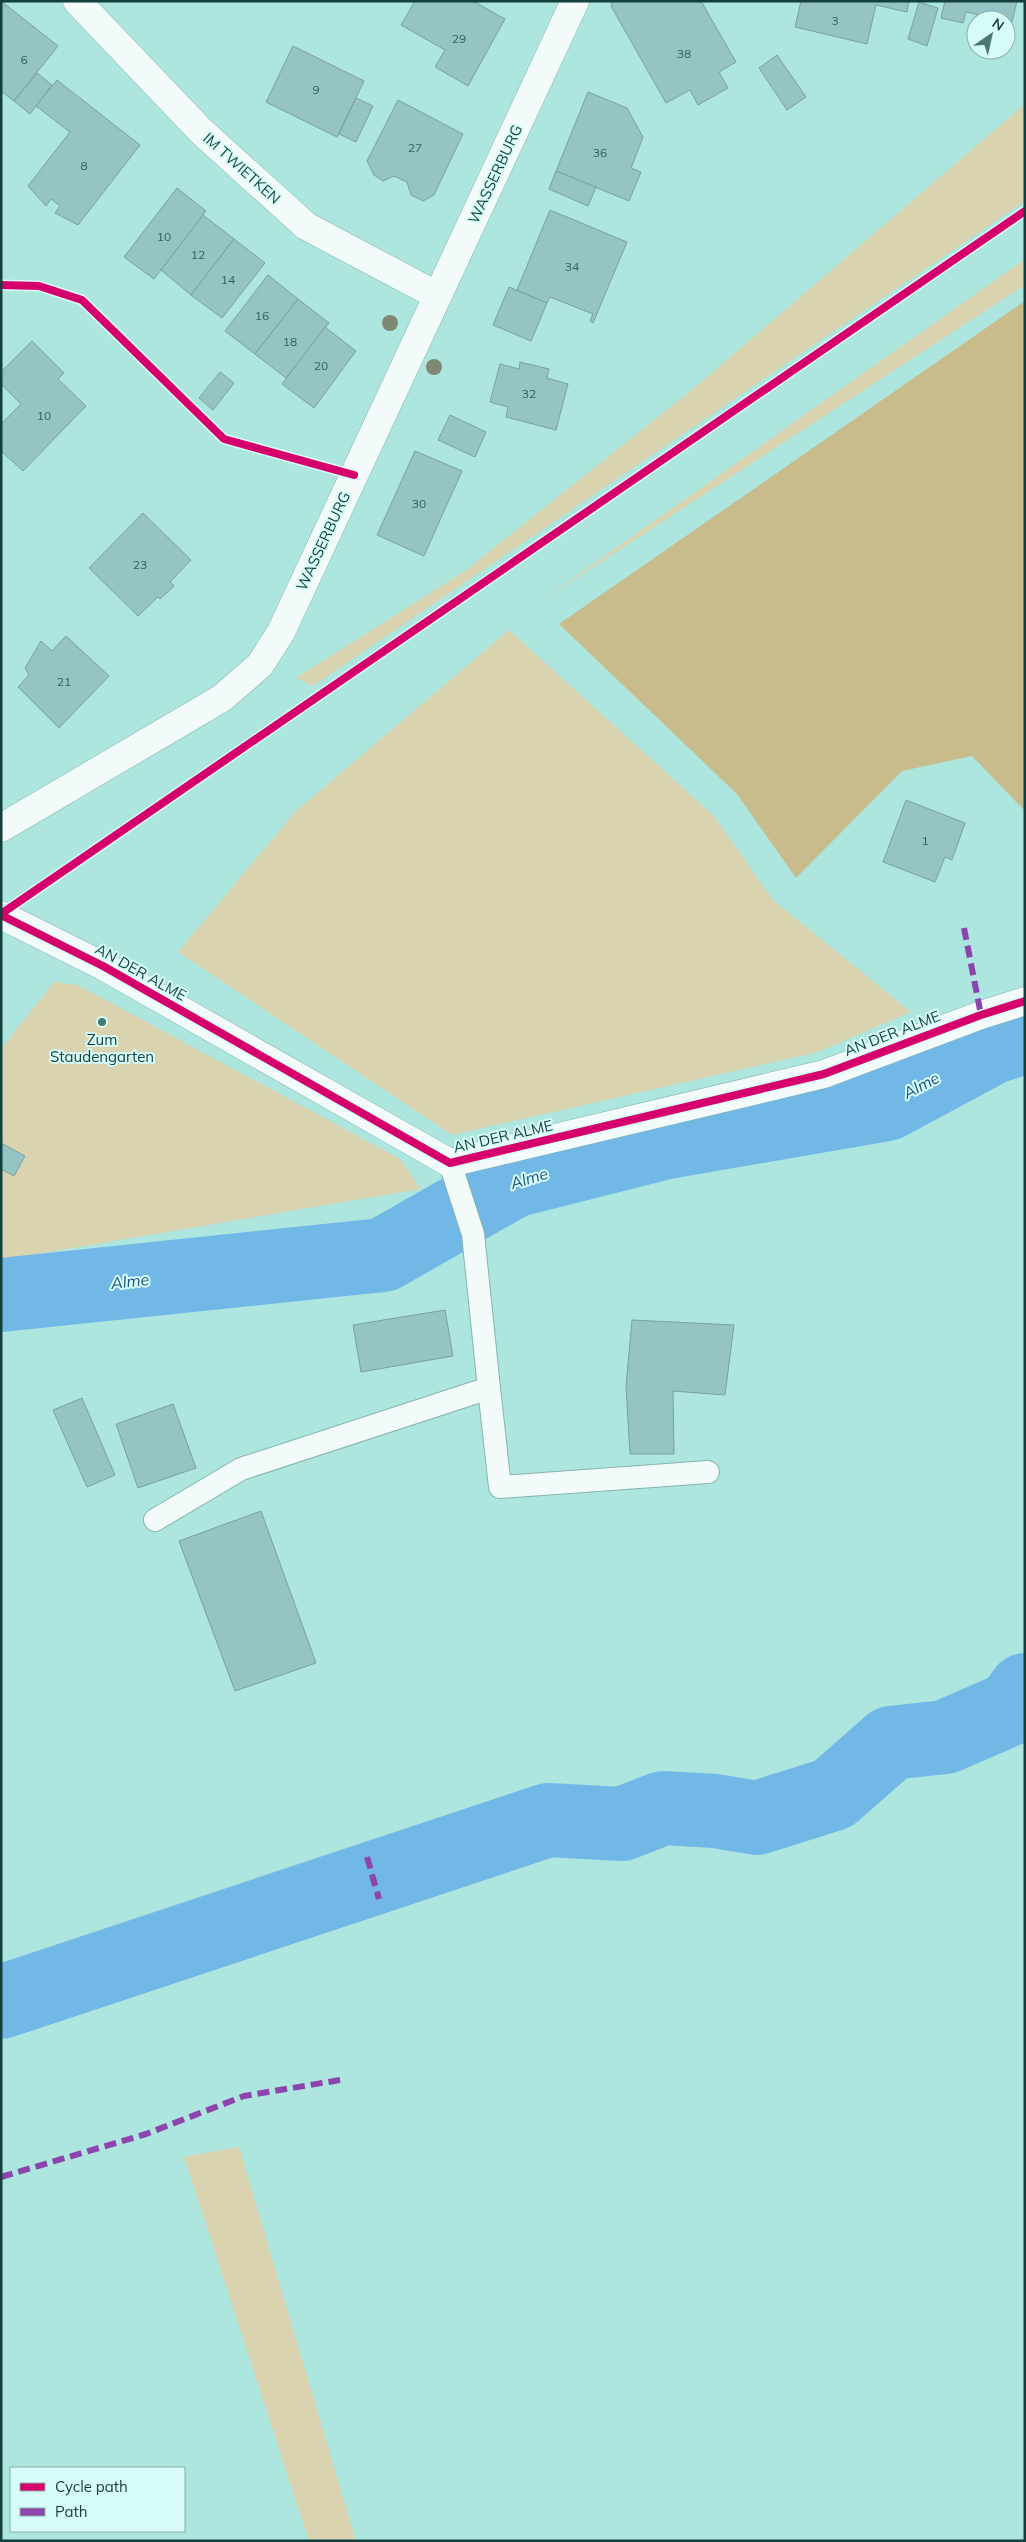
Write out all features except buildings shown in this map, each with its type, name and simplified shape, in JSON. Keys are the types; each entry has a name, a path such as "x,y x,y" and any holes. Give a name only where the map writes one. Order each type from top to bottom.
{"street":[{"name":"IM TWIETKEN","path":"77,1 201,131 306,226 438,296"},
{"name":"WASSERBURG","path":"1,828 222,698 260,665 281,632 576,1"},
{"name":"AN DER ALME","path":"1,915 103,966 450,1162 824,1074 980,1015 1025,1001"}],"lane":[{"path":"450,1162 473,1234 500,1487 708,1472"},
{"path":"155,1520 241,1469 489,1388"}],"shaded area":[{"path":"1025,104 1025,201 313,686 296,678 465,571 693,389"},
{"path":"1025,259 1025,285 541,601"},
{"path":"1025,301 1025,811 972,756 902,771 796,878 737,794 559,624"},
{"path":"509,630 714,816 773,900 911,1012 818,1052 452,1135 178,952 295,812"},
{"path":"54,982 78,985 400,1159 421,1189 1,1260 1,1049"},
{"path":"239,2147 356,2541 309,2541 184,2157"}],"waterway":[{"name":"Alme","path":"1,1295 383,1255 513,1181 667,1142 887,1104 993,1047 1025,1037"},
{"path":"1,2002 548,1820 622,1824 663,1808 715,1811 757,1818 833,1794 891,1743 945,1737 1012,1708 1025,1690"}],"marked path":[{"path":"964,928 981,1015"},
{"path":"367,1857 379,1899"},
{"path":"1,2177 146,2134 244,2096 340,2080"}],"cycle path":[{"path":"1,914 1025,211"},
{"path":"1,285 39,286 82,300 224,439 354,475"},
{"path":"1,915 103,966 450,1163 824,1074 981,1015 1025,1001"}],"place":[{"name":"Zum Staudengarten","path":"102,1022"}]}
